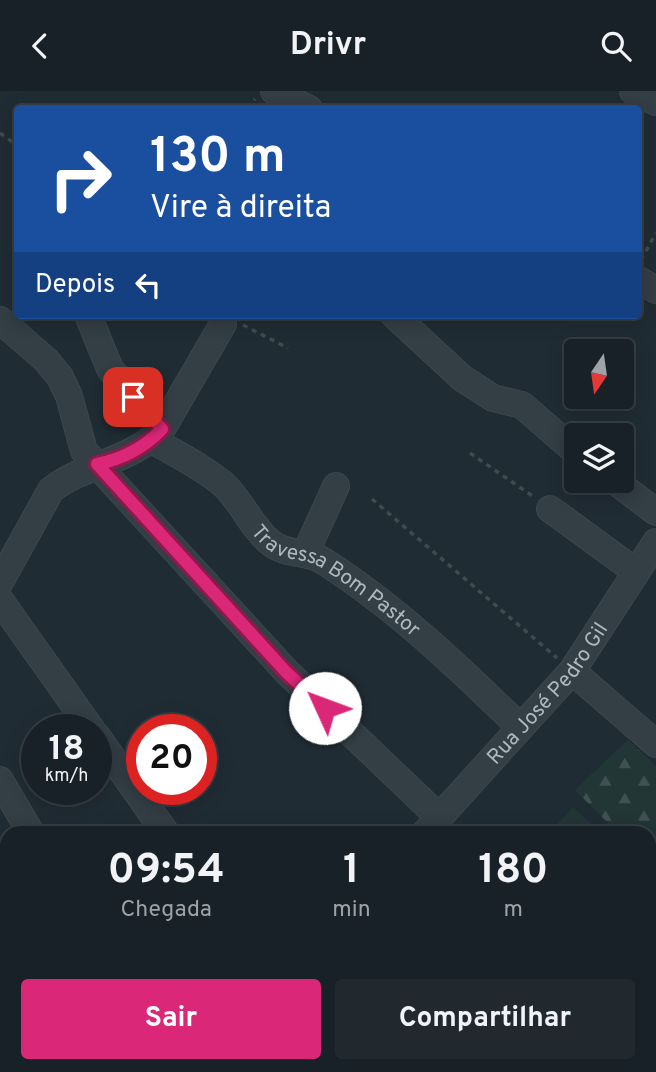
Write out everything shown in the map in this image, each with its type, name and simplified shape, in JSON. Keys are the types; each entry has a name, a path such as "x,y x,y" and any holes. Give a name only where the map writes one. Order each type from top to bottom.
{"street":[{"path":"274,91 301,105"},
{"path":"633,91 656,102"},
{"name":"Travessa Bom Pastor","path":"90,319 110,369 157,435 226,487 269,541 283,551 306,552 323,560 403,616 520,727"},
{"path":"398,319 462,379 493,398 522,405 564,442"},
{"path":"0,320 46,360 60,377 69,397 84,451 286,672 432,825"},
{"path":"0,582 51,490 97,464 125,457 157,435 223,324"},
{"path":"306,552 336,486"},
{"path":"631,493 656,512"},
{"path":"550,509 635,571"},
{"name":"Rua José Pedro Gil","path":"432,825 572,671 635,571 656,543"},
{"path":"0,600 81,714"},
{"path":"572,671 656,744"},
{"path":"112,757 161,826"},
{"path":"0,780 27,826"}],"path":[{"path":"642,259 656,233"},
{"path":"223,324 230,319 288,348"},
{"path":"470,453 550,509"},
{"path":"372,499 572,671"}],"green space":[{"path":"628,740 656,766 656,826 611,826 575,790"},
{"path":"573,807 593,826 555,826"}],"route":[{"path":"133,397 162,429 152,440 125,457 97,464 286,672 325,708"}]}
